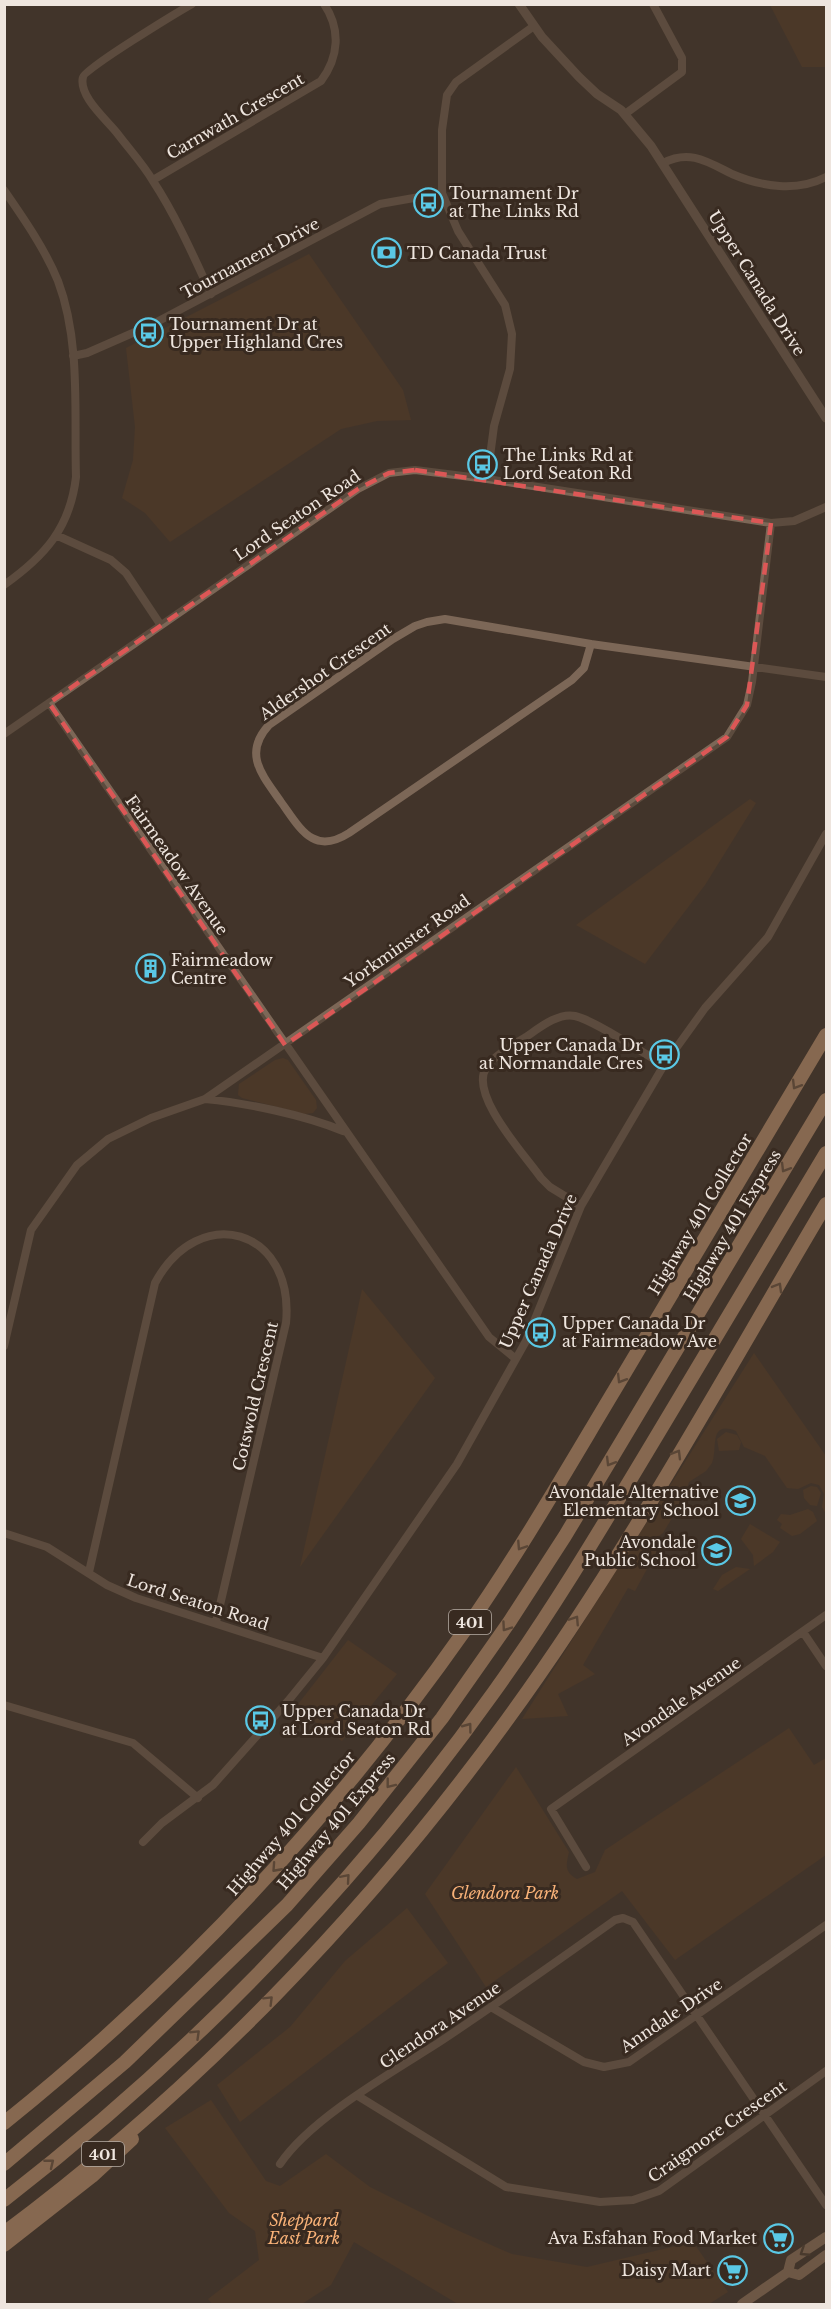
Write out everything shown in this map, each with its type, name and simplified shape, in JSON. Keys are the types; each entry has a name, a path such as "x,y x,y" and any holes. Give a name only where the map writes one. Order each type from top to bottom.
{"highway":[{"name":"Highway 401 Collector","path":"4,2123 96,2046 222,1925 308,1831 424,1687 528,1536 826,1035"},
{"name":"Highway 401 Express","path":"4,2164 125,2062 287,1905 359,1823 442,1718 566,1536 826,1100"},
{"name":"401","path":"4,2200 133,2093 237,1995 336,1890 435,1770 501,1682 569,1581 826,1153"},
{"name":"401","path":"4,2233 108,2149 197,2070 277,1991 343,1921 432,1817 502,1727 606,1571 826,1204"},
{"path":"804,1241 826,1214"},
{"path":"4,2245 115,2156 197,2070"}],"main road":[{"path":"742,2304 788,2272 791,2260 826,2237"},
{"path":"788,2272 799,2275 826,2255"}],"street":[{"path":"192,4 144,33 119,52 98,61 83,76 87,95 153,180 211,294"},
{"name":"Carnwath Crescent","path":"153,180 321,81 333,61 336,38 332,16 324,4"},
{"name":"Upper Canada Drive","path":"519,4 534,26 579,77 625,114 663,164 826,418"},
{"path":"625,114 682,72 682,58 653,4"},
{"path":"487,478 494,426 510,369 512,334 504,305 458,231 442,193 442,130 450,90 462,75 534,26"},
{"path":"663,164 681,156 694,157 742,178 772,185 796,186 826,177"},
{"path":"4,190 39,245 58,282 66,310 73,356 76,477 74,490 58,536 35,562 4,585"},
{"name":"Tournament Drive","path":"73,356 118,340 211,294 370,208 407,198 442,193"},
{"name":"Lord Seaton Road","path":"4,734 160,624 375,479 390,473 415,470 487,478 771,523 794,521 826,507"},
{"name":"Yorkminster Road","path":"4,1346 31,1230 77,1165 108,1139 151,1118 205,1100 447,928 727,737 747,705 754,667 771,523"},
{"path":"58,536 111,560 126,573 160,624"},
{"name":"Aldershot Crescent","path":"591,644 584,668 572,680 349,834 328,843 316,841 300,830 260,769 256,748 260,735 270,725 415,626 445,619 591,644 826,677"},
{"name":"Fairmeadow Avenue","path":"49,703 489,1337 516,1359"},
{"name":"Upper Canada Drive","path":"143,1842 162,1823 198,1798 230,1768 323,1658 458,1464 526,1341 581,1206 664,1065 705,1008 768,938 826,834"},
{"path":"581,1206 550,1187 541,1178 490,1108 483,1087 486,1068 528,1035 555,1018 566,1015 583,1019 664,1065"},
{"path":"205,1100 225,1101 321,1122 345,1131"},
{"name":"Cotswold Crescent","path":"88,1572 155,1282 164,1265 192,1241 229,1234 253,1241 275,1261 282,1276 288,1298 286,1323 216,1622"},
{"name":"Lord Seaton Road","path":"4,1533 47,1546 107,1585 136,1598 323,1658"},
{"name":"Avondale Avenue","path":"585,1867 551,1809 826,1616"},
{"path":"803,1632 826,1666"},
{"path":"4,1705 133,1743 198,1798"},
{"name":"Glendora Avenue","path":"280,2164 292,2146 358,2096 615,1920 623,1918 633,1922 696,2016"},
{"name":"Anndale Drive","path":"491,2007 585,2062 604,2067 629,2062 826,1925"},
{"path":"696,2016 826,2205"},
{"name":"Craigmore Crescent","path":"358,2096 506,2187 600,2202 633,2200 659,2191 826,2071"}],"highlighted area":[{"path":"415,470 771,523 747,705 727,737 285,1045 49,703 358,489 389,473"}],"green space":[{"path":"770,5 825,5 826,67 802,67"},
{"path":"309,254 403,390 411,420 377,421 341,429 170,542 145,513 122,498 133,460 135,427 126,348"},
{"path":"750,799 756,803 705,885 645,964 576,925"},
{"path":"283,1058 288,1060 316,1100 317,1108 313,1113 304,1114 238,1095 239,1084 275,1060"},
{"path":"362,1289 435,1378 300,1567 355,1322"},
{"path":"754,1353 826,1456 826,1514 822,1507 824,1494 819,1485 811,1483 798,1489 787,1488 765,1456 744,1447 736,1431 721,1429 716,1438 712,1463 706,1471 689,1482 683,1500 663,1533 653,1540 660,1545 635,1591 628,1588 583,1665 595,1674 558,1694 568,1716 522,1719"},
{"path":"726,1432 737,1435 741,1442 739,1450 719,1451 717,1439"},
{"path":"811,1486 817,1487 821,1493 817,1506 810,1505 804,1498 803,1490"},
{"path":"808,1509 813,1512 817,1521 800,1534 792,1536 780,1528 782,1524 777,1520 781,1514 790,1515"},
{"path":"750,1524 780,1542 773,1552 754,1566 753,1555 741,1539"},
{"path":"736,1567 750,1569 718,1591 713,1589 722,1575"},
{"path":"348,1640 397,1674 342,1741 295,1708"},
{"name":"Glendora Park","path":"789,1728 814,1765 826,1758 826,1855 675,1960 622,1891 486,1987 425,1894 516,1767 569,1852 567,1868 570,1874 577,1879 595,1872 605,1850"},
{"path":"407,1908 448,1963 240,2122 217,2085 290,2027 345,1961"},
{"name":"Sheppard East Park","path":"211,2100 266,2181 280,2186 326,2154 370,2187 450,2227 512,2254 587,2267 693,2242 728,2292 709,2304 458,2304 354,2242 331,2285 302,2304 212,2304 208,2299 259,2260 255,2231 229,2213 165,2128"}],"place":[{"name":"Tournament Dr at The Links Rd","path":"428,202"},
{"name":"TD Canada Trust","path":"386,253"},
{"name":"Tournament Dr at Upper Highland Cres","path":"148,333"},
{"name":"The Links Rd at Lord Seaton Rd","path":"482,464"},
{"name":"Fairmeadow Centre","path":"150,969"},
{"name":"Upper Canada Dr at Normandale Cres","path":"664,1054"},
{"name":"Upper Canada Dr at Fairmeadow Ave","path":"541,1332"},
{"name":"Avondale Alternative Elementary School","path":"740,1501"},
{"name":"Avondale Public School","path":"717,1551"},
{"name":"Upper Canada Dr at Lord Seaton Rd","path":"261,1720"},
{"name":"Ava Esfahan Food Market","path":"778,2238"},
{"name":"Daisy Mart","path":"732,2270"}]}
